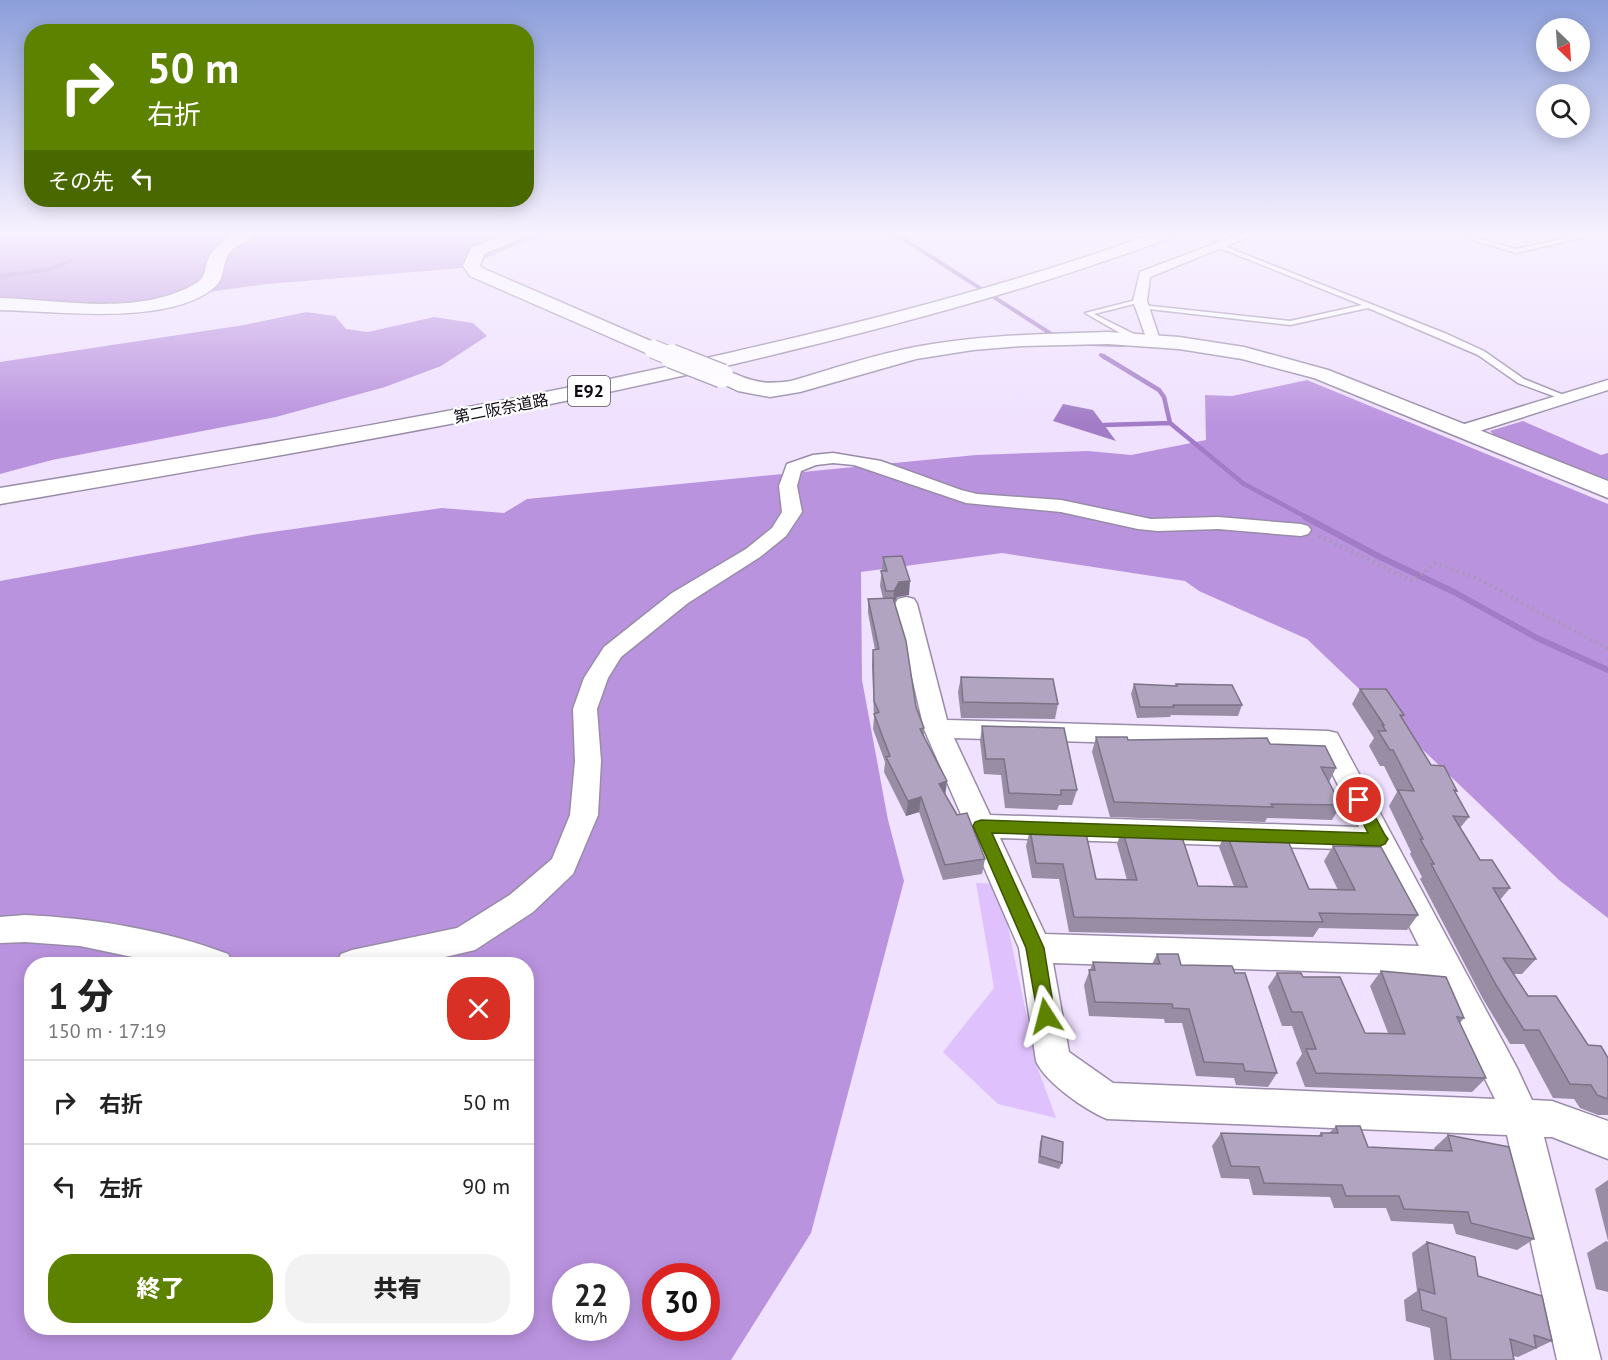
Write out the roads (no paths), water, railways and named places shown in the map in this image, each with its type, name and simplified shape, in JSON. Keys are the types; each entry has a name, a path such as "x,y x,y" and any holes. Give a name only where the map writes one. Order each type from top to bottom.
{"main road":[{"path":"0,304 63,306 82,309 133,306 177,297"},
{"path":"531,297 746,386 770,390 792,387 914,353 973,344 1052,339 1145,339 1244,353 1321,374 1608,490"},
{"name":"第二阪奈道路","path":"0,485 399,418 648,369 825,328 940,297"},
{"name":"第二阪奈道路","path":"0,496 391,430 665,374 835,334 973,297"}],"street":[{"path":"1142,297 1145,339"},
{"path":"1464,430 1608,385"},
{"path":"385,957 464,940 522,903 563,866 584,814 588,761 585,710 596,678 612,652 641,627 680,598 753,553 779,532 792,512 788,486 793,468 807,460 830,458 854,460 979,500 1049,504 1151,525 1208,523 1301,530"},
{"path":"906,604 937,729 1035,948 1053,1061 1107,1101 1552,1119 1608,1140"},
{"path":"937,729 1328,740 1505,1080 1521,1118 1579,1360"},
{"path":"981,826 1380,839"},
{"path":"0,930 26,927 72,933 155,948 190,957"},
{"path":"1035,948 1442,961"}],"lane":[{"path":"1347,297 1481,353 1521,381 1567,398"},
{"path":"1145,339 1088,313 1141,304 1290,323 1368,306"}],"waterway":[{"path":"995,297 1056,337"},
{"path":"1089,344 1123,345"},
{"path":"1101,355 1105,358"},
{"path":"1103,356 1159,390 1164,397 1170,423"},
{"path":"1104,425 1170,423"},
{"path":"1170,423 1244,484 1308,518"},
{"path":"1305,517 1380,557 1454,592 1537,638 1608,670"}]}
